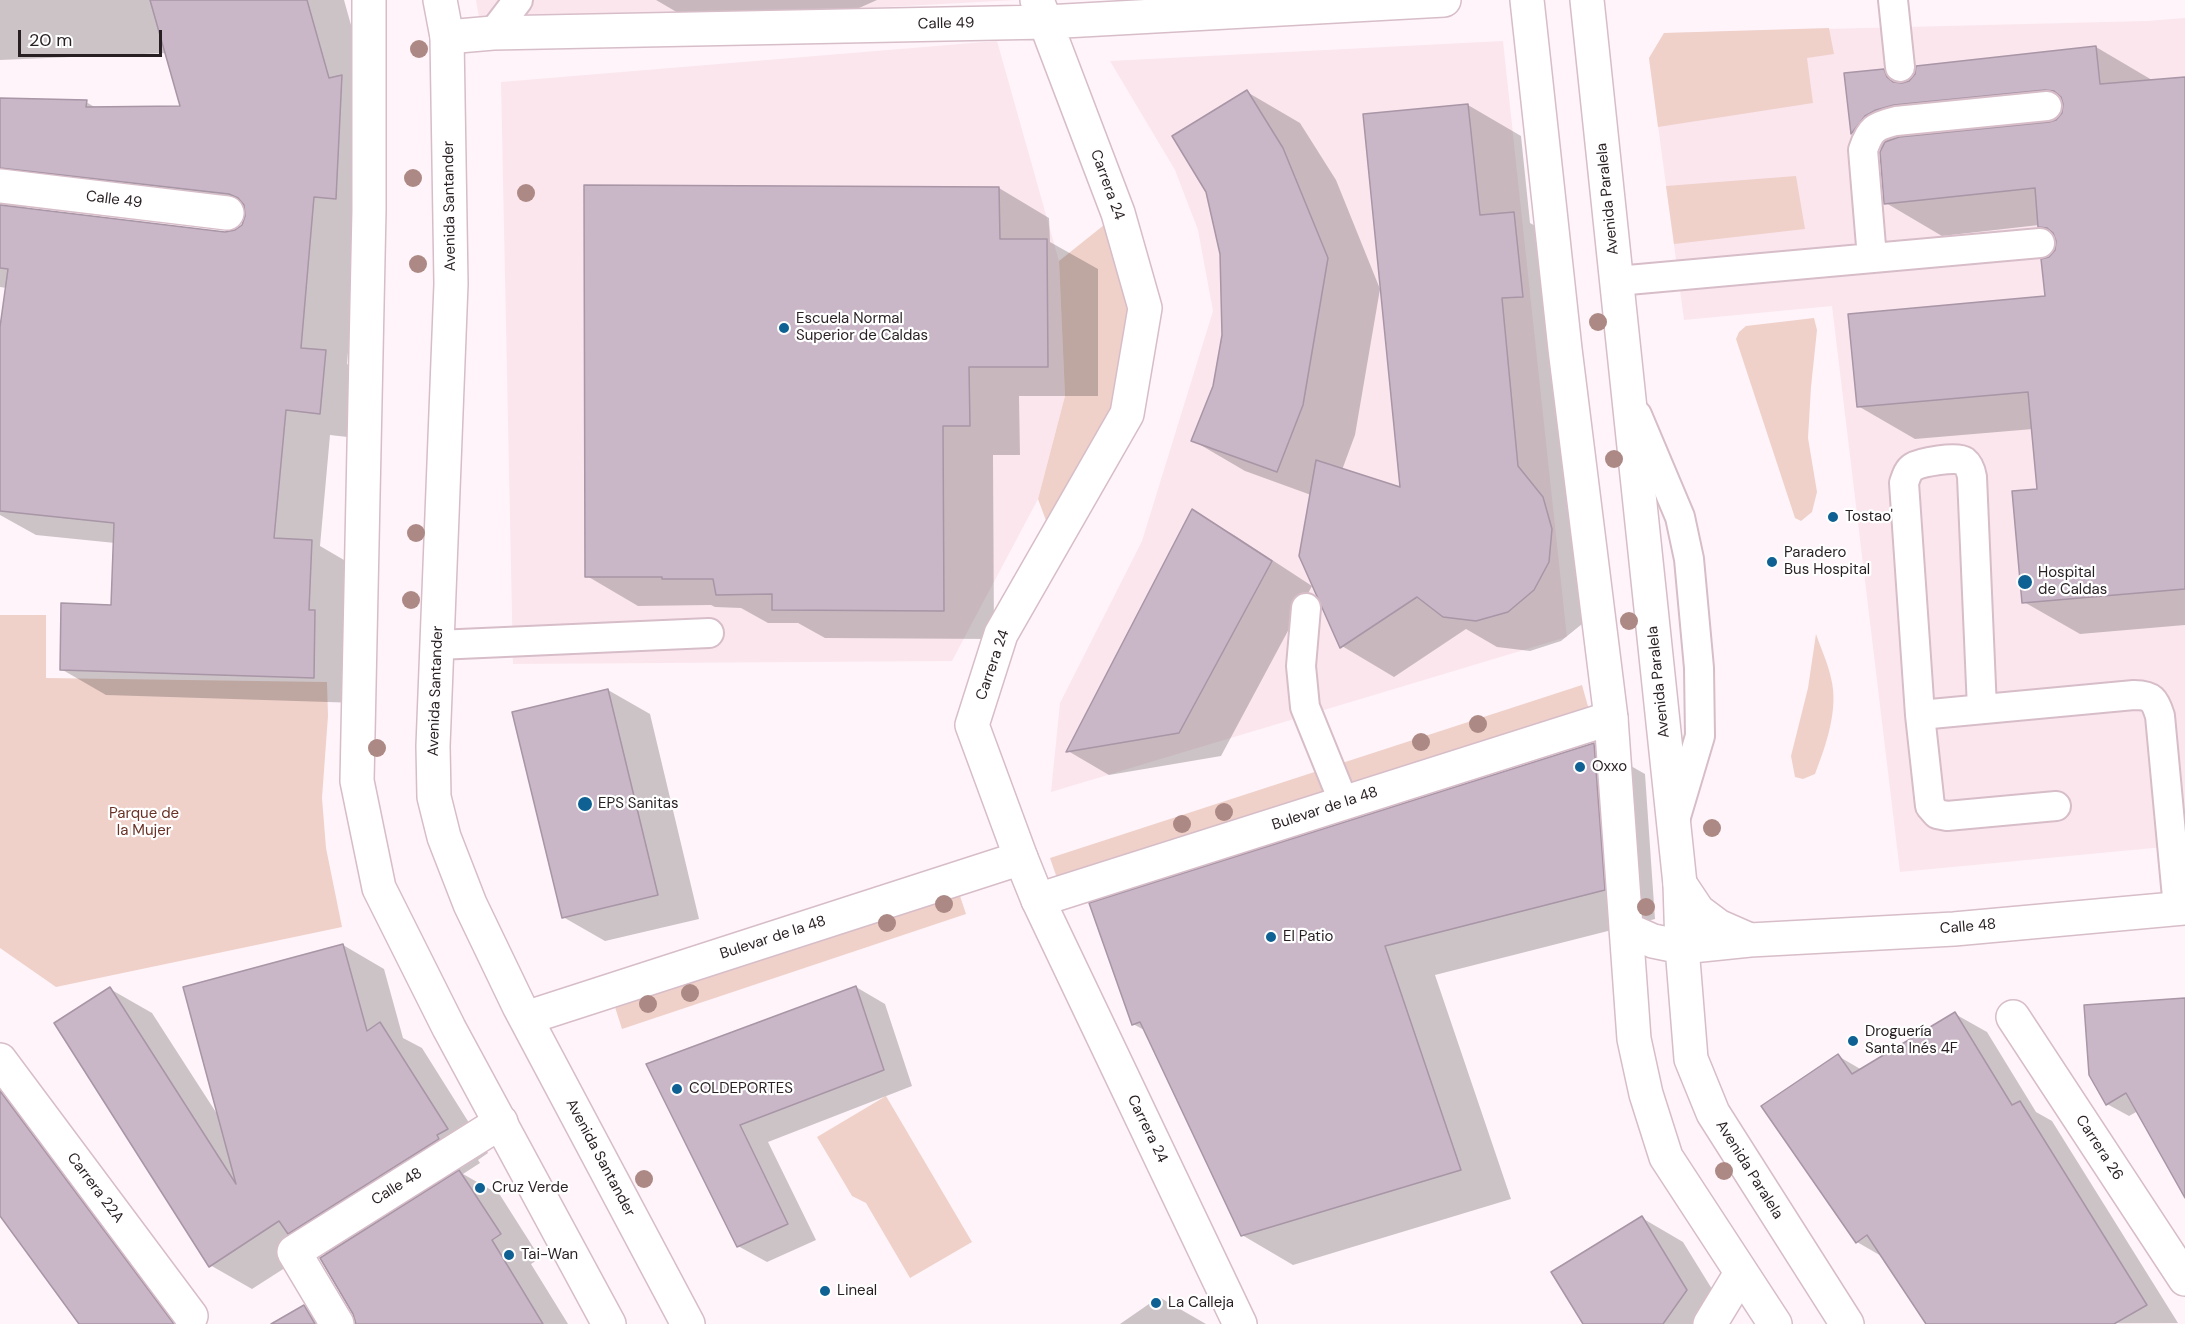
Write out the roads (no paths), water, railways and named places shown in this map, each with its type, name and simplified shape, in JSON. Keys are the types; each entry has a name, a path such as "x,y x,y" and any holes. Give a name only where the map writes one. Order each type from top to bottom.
{"main road":[{"path":"369,0 369,210 357,781 379,888 449,1028 609,1324"},
{"name":"Avenida Santander","path":"440,0 447,37 451,284 433,746 434,797 444,837 470,904 526,1018 688,1324"},
{"name":"Calle 49","path":"447,37 493,33 1041,11 1444,0"},
{"path":"1527,0 1565,349 1611,718 1634,1039 1646,1094 1666,1157 1775,1324"},
{"name":"Avenida Paralela","path":"1587,0 1680,884 1682,947 1691,1059 1713,1113 1847,1324"},
{"name":"Carrera 24","path":"1041,11 1118,213 1145,308 1127,414 1001,634 972,725 1038,900 1240,1324"},
{"name":"Calle 49","path":"0,186 227,213"},
{"name":"Bulevar de la 48","path":"1038,900 1611,718"},
{"name":"Bulevar de la 48","path":"526,1018 1021,858"},
{"name":"Calle 48","path":"1680,884 1698,911 1718,926 1750,940"},
{"name":"Calle 48","path":"1626,929 1653,942 1682,947 1750,940 1954,929 2181,908"},
{"name":"Carrera 26","path":"2013,1017 2182,1268"},
{"name":"Carrera 22A","path":"0,1060 191,1316"},
{"name":"Calle 48","path":"337,1324 294,1252 501,1122"},
{"path":"1710,1324 1741,1273"}],"lane":[{"path":"493,33 518,0"},
{"path":"1893,0 1900,67"},
{"path":"1872,258 1863,150 1869,134 1880,125 1896,121 2047,106"},
{"path":"1617,281 2040,243"},
{"path":"1628,394 1680,517 1689,559 1698,668 1700,736 1674,825"},
{"path":"1982,709 1970,468 1965,461 1958,458 1923,463 1913,467 1904,483 1920,715 1930,806 1938,814 1947,816 2056,806"},
{"path":"1306,608 1301,666 1305,707 1344,802"},
{"path":"437,645 709,633"},
{"path":"1920,715 2134,695 2145,695 2156,702 2160,716 2181,908"}],"place":[{"name":"Escuela Normal Superior de Caldas","path":"784,328"},
{"name":"Tostao'","path":"1833,517"},
{"name":"Paradero Bus Hospital","path":"1772,562"},
{"name":"Hospital de Caldas","path":"2025,582"},
{"name":"Oxxo","path":"1580,767"},
{"name":"EPS Sanitas","path":"585,804"},
{"name":"El Patio","path":"1271,937"},
{"name":"Droguería Santa Inés 4F","path":"1853,1041"},
{"name":"COLDEPORTES","path":"677,1089"},
{"name":"Cruz Verde","path":"480,1188"},
{"name":"Tai-Wan","path":"509,1255"},
{"name":"Lineal","path":"825,1291"},
{"name":"La Calleja","path":"1156,1303"}],"park label":[{"name":"Parque de la Mujer","path":"144,822"}]}
